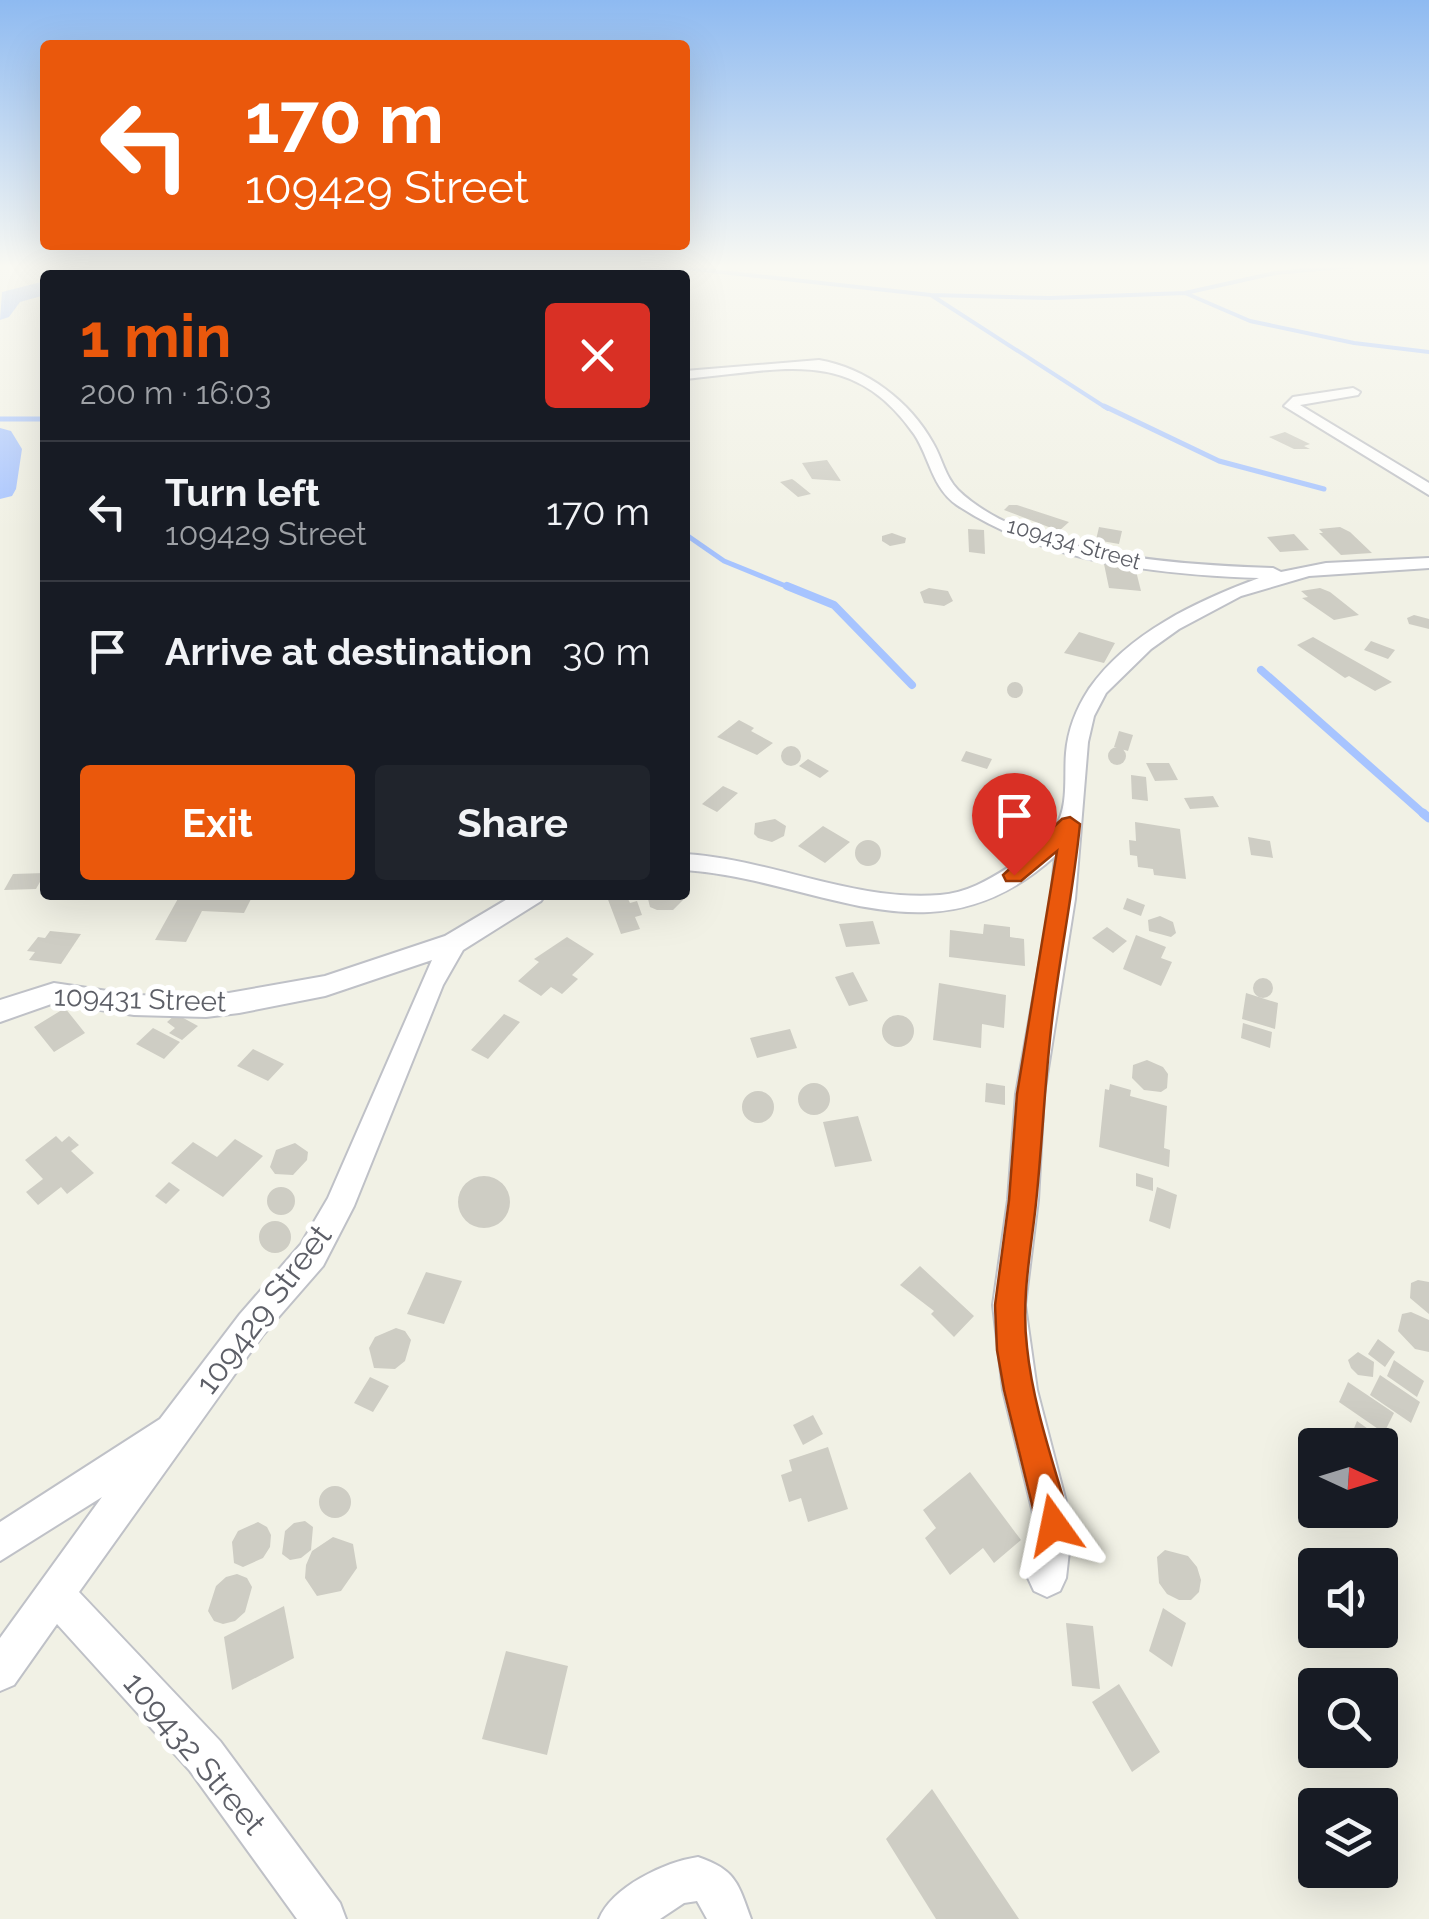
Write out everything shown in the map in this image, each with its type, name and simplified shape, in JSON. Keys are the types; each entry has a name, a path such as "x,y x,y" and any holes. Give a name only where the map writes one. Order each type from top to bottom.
{"street":[{"name":"109434 Street","path":"690,375 819,364 841,368 870,383 912,424 930,450 945,487 988,517 1038,536 1138,564 1213,572 1293,574"},
{"path":"1353,392 1298,400 1291,406 1429,490"},
{"path":"1047,1578 1054,1525 1017,1377 1009,1305 1042,1000 1062,899 1074,760 1085,714 1105,685 1138,650 1180,618 1228,595 1293,574 1429,563"},
{"path":"690,862 874,897 924,903 962,901 984,894 1014,875 1042,854 1070,824"},
{"path":"690,849 715,864"},
{"path":"454,943 526,900"},
{"name":"109431 Street","path":"0,1011 54,993 134,1005 206,1007 239,1003 325,986 454,943"},
{"name":"109429 Street","path":"0,1671 176,1424 251,1326 312,1255 338,1206 431,984 454,943"},
{"path":"0,1542 48,1514 176,1424"},
{"name":"109432 Street","path":"56,1596 205,1756 324,1919"},
{"path":"621,1919 689,1877 706,1878 716,1886 729,1919"}],"building":[{"path":"1285,432 1310,444 1304,446 1310,449 1294,449 1269,437"},
{"path":"827,460 841,481 812,479 802,463"},
{"path":"792,479 811,494 798,497 780,482"},
{"path":"1009,505 1069,522 1059,531 1004,510"},
{"path":"1099,527 1122,531 1119,544 1096,540"},
{"path":"1340,527 1372,553 1341,555 1319,533 1323,533 1319,529"},
{"path":"968,529 984,530 985,554 969,552"},
{"path":"892,533 906,538 905,543 890,546 882,541 882,536"},
{"path":"1294,534 1309,550 1280,552 1267,537"},
{"path":"1104,564 1135,567 1141,591 1109,588"},
{"path":"929,588 948,591 953,601 944,606 924,603 920,592"},
{"path":"1320,588 1359,615 1334,620 1302,598 1308,597 1301,591"},
{"path":"1414,615 1429,619 1429,629 1409,624 1407,618"},
{"path":"1079,632 1115,643 1104,663 1064,653"},
{"path":"1313,637 1392,682 1375,691 1349,676 1345,678 1297,645"},
{"path":"1371,641 1395,650 1388,659 1364,650"},
{"path":"1015,682 1023,690 1015,698 1007,690"},
{"path":"739,720 773,743 757,755 717,737"},
{"path":"1119,731 1133,735 1128,751 1114,747"},
{"path":"791,746 801,756 791,766 781,756"},
{"path":"1117,747 1126,756 1117,765 1108,756"},
{"path":"966,751 992,759 987,769 961,761"},
{"path":"808,759 829,771 820,778 799,766"},
{"path":"1146,763 1169,763 1178,780 1155,781"},
{"path":"1131,775 1146,777 1148,801 1132,799"},
{"path":"723,786 738,793 717,812 702,804"},
{"path":"1213,796 1219,807 1190,809 1184,798"},
{"path":"775,819 786,826 784,836 772,842 754,834 755,823"},
{"path":"1135,822 1180,829 1186,879 1154,875 1153,869 1138,867 1137,856 1130,855 1129,840 1136,841"},
{"path":"823,826 850,842 825,863 798,846"},
{"path":"1248,837 1270,841 1273,858 1251,855"},
{"path":"868,840 877,844 881,853 877,862 868,866 859,862 855,853 859,844"},
{"path":"40,873 40,882 36,889 4,890 13,874"},
{"path":"1127,898 1145,905 1141,916 1123,909"},
{"path":"177,900 250,900 244,913 202,911 186,942 155,940"},
{"path":"608,900 637,901 642,915 635,917 640,929 621,934"},
{"path":"648,900 683,900 673,910 650,907"},
{"path":"1160,916 1173,922 1176,933 1171,937 1149,931 1148,920"},
{"path":"873,921 880,944 846,947 839,924"},
{"path":"984,924 1010,927 1010,937 1024,939 1025,966 949,957 950,930 983,934"},
{"path":"1107,927 1127,941 1113,953 1092,938"},
{"path":"50,931 81,934 61,964 29,960 35,952 27,951 38,937 45,938"},
{"path":"1136,935 1166,947 1161,958 1172,962 1161,986 1123,969"},
{"path":"567,937 594,954 572,975 578,979 562,994 551,987 541,996 518,981 539,962 534,959"},
{"path":"853,972 868,1001 849,1006 835,977"},
{"path":"1263,978 1273,988 1263,998 1253,988"},
{"path":"939,983 1006,995 1004,1028 982,1024 981,1048 933,1040"},
{"path":"1246,993 1278,1003 1275,1029 1242,1019"},
{"path":"65,1008 85,1033 54,1052 34,1027"},
{"path":"176,1014 198,1026 182,1040 169,1033 175,1028 167,1022"},
{"path":"504,1014 520,1022 488,1059 471,1050"},
{"path":"898,1015 909,1020 914,1031 909,1042 898,1047 887,1042 882,1031 887,1020"},
{"path":"1243,1023 1272,1032 1270,1048 1241,1038"},
{"path":"153,1028 180,1042 164,1059 136,1044"},
{"path":"790,1029 797,1048 757,1058 750,1038"},
{"path":"253,1049 284,1064 268,1081 237,1066"},
{"path":"1147,1060 1163,1067 1168,1074 1167,1088 1161,1092 1144,1090 1132,1078 1133,1065"},
{"path":"814,1083 825,1088 830,1099 825,1110 814,1115 803,1110 798,1099 803,1088"},
{"path":"986,1083 1005,1086 1005,1105 985,1102"},
{"path":"1110,1084 1131,1090 1130,1096 1167,1106 1164,1148 1170,1150 1169,1167 1099,1147 1105,1089 1109,1090"},
{"path":"758,1091 769,1096 774,1107 769,1118 758,1123 747,1118 742,1107 747,1096"},
{"path":"858,1116 872,1161 835,1167 823,1122"},
{"path":"56,1136 62,1142 69,1136 79,1145 71,1151 94,1173 67,1194 61,1187 38,1205 26,1192 43,1179 25,1160"},
{"path":"235,1139 263,1156 223,1197 171,1163 193,1142 217,1157"},
{"path":"295,1143 308,1152 307,1160 293,1175 275,1174 270,1167 276,1150"},
{"path":"1136,1173 1153,1178 1153,1191 1136,1186"},
{"path":"484,1176 503,1183 510,1202 503,1221 484,1228 465,1221 458,1202 465,1183"},
{"path":"169,1182 180,1190 166,1204 155,1196"},
{"path":"281,1187 291,1191 295,1201 291,1211 281,1215 271,1211 267,1201 271,1191"},
{"path":"1157,1187 1177,1195 1170,1229 1149,1221"},
{"path":"275,1221 286,1226 291,1237 286,1248 275,1253 264,1248 259,1237 264,1226"},
{"path":"920,1266 974,1316 954,1337 931,1314 934,1311 900,1285"},
{"path":"426,1272 462,1281 444,1324 407,1314"},
{"path":"1429,1282 1429,1314 1410,1298 1411,1283"},
{"path":"1411,1312 1429,1320 1429,1352 1415,1349 1398,1331 1402,1314"},
{"path":"396,1328 405,1331 411,1340 405,1361 395,1369 374,1368 369,1348 375,1337"},
{"path":"1378,1339 1395,1352 1385,1367 1368,1354"},
{"path":"1358,1352 1374,1362 1373,1377 1358,1375 1351,1368 1348,1360"},
{"path":"1394,1360 1424,1381 1417,1397 1387,1376"},
{"path":"1380,1375 1420,1402 1411,1423 1370,1395"},
{"path":"370,1377 389,1386 373,1412 354,1403"},
{"path":"1348,1382 1394,1413 1386,1428 1377,1428 1339,1402"},
{"path":"813,1415 823,1434 803,1445 793,1425"},
{"path":"828,1447 848,1509 808,1522 801,1498 789,1502 781,1475 792,1471 789,1460"},
{"path":"970,1472 1021,1540 994,1563 983,1548 950,1575 925,1538 936,1528 923,1510"},
{"path":"335,1486 346,1491 351,1502 346,1513 335,1518 324,1513 319,1502 324,1491"},
{"path":"305,1521 313,1527 311,1550 290,1560 282,1554 285,1531 294,1523"},
{"path":"258,1522 271,1535 270,1547 263,1558 243,1567 234,1563 232,1542 238,1531"},
{"path":"333,1537 353,1544 357,1568 341,1591 317,1596 305,1578 306,1565 312,1551"},
{"path":"1165,1550 1188,1556 1197,1567 1199,1592 1191,1600 1167,1594 1159,1583 1157,1557"},
{"path":"237,1574 247,1578 252,1587 245,1612 235,1621 214,1621 208,1611 216,1586"},
{"path":"284,1606 294,1658 232,1690 224,1637"},
{"path":"1163,1608 1186,1623 1172,1667 1149,1651"},
{"path":"1066,1623 1093,1626 1100,1689 1072,1686"},
{"path":"506,1651 568,1666 547,1755 482,1739"},
{"path":"1119,1684 1160,1752 1132,1772 1092,1702"},
{"path":"932,1789 1019,1919 936,1919 886,1839"}],"waterway":[{"path":"1023,355 1108,409"},
{"path":"1104,406 1219,461 1324,489"},
{"path":"0,419 40,419"},
{"path":"0,437 7,449 0,489"},
{"path":"690,537 724,561 793,589"},
{"path":"787,586 834,605 912,685"},
{"path":"1261,670 1426,816"},
{"path":"1423,813 1429,818"}],"route":[{"path":"1014,875 1042,854 1070,824 1062,899 1042,1000 1030,1094 1023,1200 1009,1305 1020,1390 1054,1525"}]}
